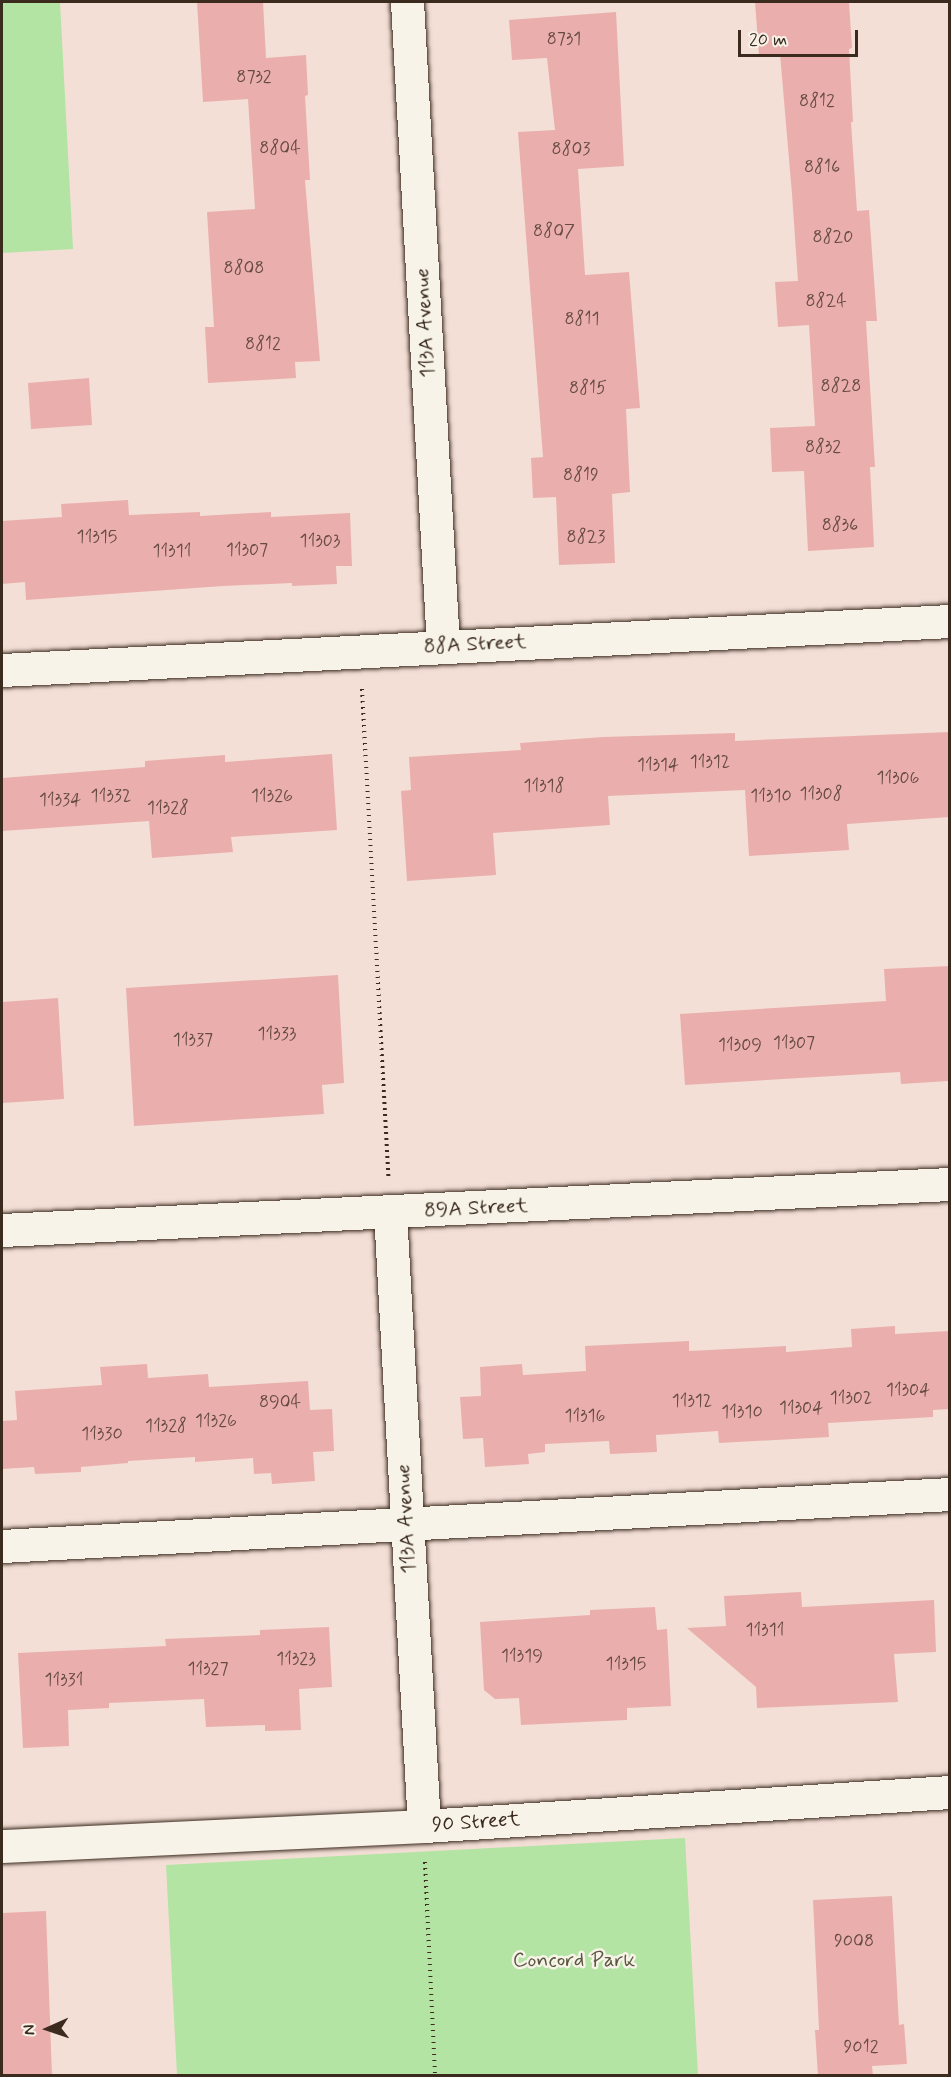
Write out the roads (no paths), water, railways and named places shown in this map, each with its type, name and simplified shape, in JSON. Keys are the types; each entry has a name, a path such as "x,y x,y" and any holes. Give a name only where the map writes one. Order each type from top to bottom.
{"street":[{"name":"113A Avenue","path":"407,2 443,645"},
{"name":"88A Street","path":"2,670 443,645 950,621"},
{"name":"89A Street","path":"2,1230 950,1184"},
{"name":"113A Avenue","path":"390,1212 424,1826"},
{"path":"2,1546 950,1494"},
{"name":"90 Street","path":"2,1846 424,1826 950,1792"}],"park label":[{"name":"Concord Park","path":"574,1960"}]}
